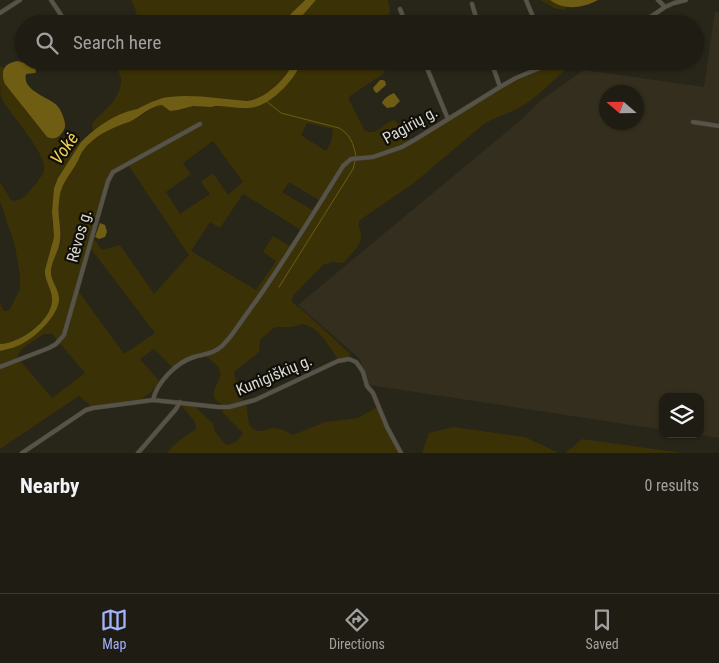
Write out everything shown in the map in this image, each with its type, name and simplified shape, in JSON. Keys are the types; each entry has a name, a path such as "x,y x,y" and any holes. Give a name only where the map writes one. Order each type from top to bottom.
{"street":[{"path":"0,13 20,0"},
{"path":"52,0 61,15"},
{"path":"526,0 532,15"},
{"path":"658,0 665,7"},
{"path":"653,15 665,7 686,0"},
{"path":"472,4 475,15"},
{"path":"400,10 402,15"},
{"path":"428,70 448,118"},
{"path":"494,70 500,87"},
{"name":"Pagirių g.","path":"153,400 160,385 173,369 186,360 212,353 222,346 252,308 347,162 351,159 373,158 402,147 500,87 536,70"},
{"path":"693,122 719,126"},
{"name":"Rėvos g.","path":"0,367 49,348 56,344 64,335 112,172 200,124"},
{"name":"Kunigiškių g.","path":"22,453 86,410 153,400 229,407 255,400 338,361 349,359 356,362 363,372 367,386 373,393 387,427 401,453"},
{"path":"138,453 173,413 180,402"}],"shaded area":[{"path":"131,0 305,0 291,15 137,15"},
{"path":"305,0 316,0 303,15 291,14"},
{"path":"316,0 387,0 390,7 388,15 303,15"},
{"path":"540,0 549,0 567,7 564,10 554,8"},
{"path":"550,0 598,0 586,5 567,7"},
{"path":"715,11 719,12 719,438 704,436 704,393 659,393 659,429 369,385 360,359 298,305 522,119 541,100 584,70 704,87"},
{"path":"15,62 15,70 36,70 35,73 26,74 27,84 60,110 65,121 65,127 56,138 47,137 5,84 4,69"},
{"path":"0,66 4,68 2,74 25,110 47,137 56,138 60,136 64,138 69,136 81,142 58,178 54,188 52,221 54,237 45,270 52,297 50,308 46,316 33,330 16,340 0,344 0,302 4,311 10,309 20,288 20,275 15,246 0,201 0,182 11,200 23,198 44,171 44,164 34,145 1,97"},
{"path":"118,70 288,70 275,87 254,99 247,101 180,96 160,98 126,112 93,131 93,122 112,103 118,94 121,78"},
{"path":"289,70 298,70 283,89 262,105 246,108 193,106 170,111 162,105 103,133 91,141 82,152 64,183 61,192 59,208 60,241 51,270 59,295 56,311 47,324 30,339 16,347 0,351 0,344 25,336 40,323 50,309 52,297 45,270 54,237 52,212 54,188 58,178 81,142 107,121 161,99 188,96 247,101 268,92"},
{"path":"298,70 385,70 383,74 350,96 349,100 365,131 374,132 395,120 404,132 410,145 512,83 542,70 565,70 527,103 484,124 414,183 360,220 361,240 355,251 343,263 332,262 323,265 293,296 292,302 350,354 349,356 337,358 322,337 308,326 302,324 292,327 275,327 260,340 257,354 235,371 234,374 242,399 247,406 249,423 255,430 277,428 293,435 325,422 358,418 377,407 399,453 167,453 177,442 196,429 195,422 181,405 194,405 213,424 215,432 225,444 228,445 237,441 243,433 222,412 225,405 218,402 215,398 214,394 220,371 210,359 202,354 185,358 172,367 154,349 140,359 159,381 146,396 140,399 91,406 79,396 0,449 0,351 23,343 36,334 47,323 57,308 58,293 51,270 61,241 60,197 64,183 86,147 107,131 162,105 170,111 193,106 227,106 270,100 289,82","holes":["307,123 333,129 331,142 326,151 301,135","213,141 243,182 228,195 213,173 201,182 210,194 180,214 166,192 191,174 183,163","126,162 189,255 154,294 120,245 102,250 92,236 108,176 115,168","289,182 319,200 312,210 282,192","243,194 304,232 293,248 273,236 263,252 276,261 256,290 191,251 210,222 220,228","91,249 155,333 124,354 79,292","44,334 52,334 85,373 52,398 18,358 23,348"]},
{"path":"380,80 385,81 386,85 377,93 373,88"},
{"path":"394,93 400,101 394,107 387,108 382,103"},
{"path":"100,223 105,225 107,232 105,237 99,239 95,237"},
{"path":"453,427 525,437 559,453 422,453 429,433"},
{"path":"582,439 683,453 565,453"}],"waterway":[{"path":"266,101 281,113 339,128 351,140 356,156"},
{"path":"279,287 353,169 355,161"}],"water label":[{"name":"Vokė","path":"64,148"}]}
